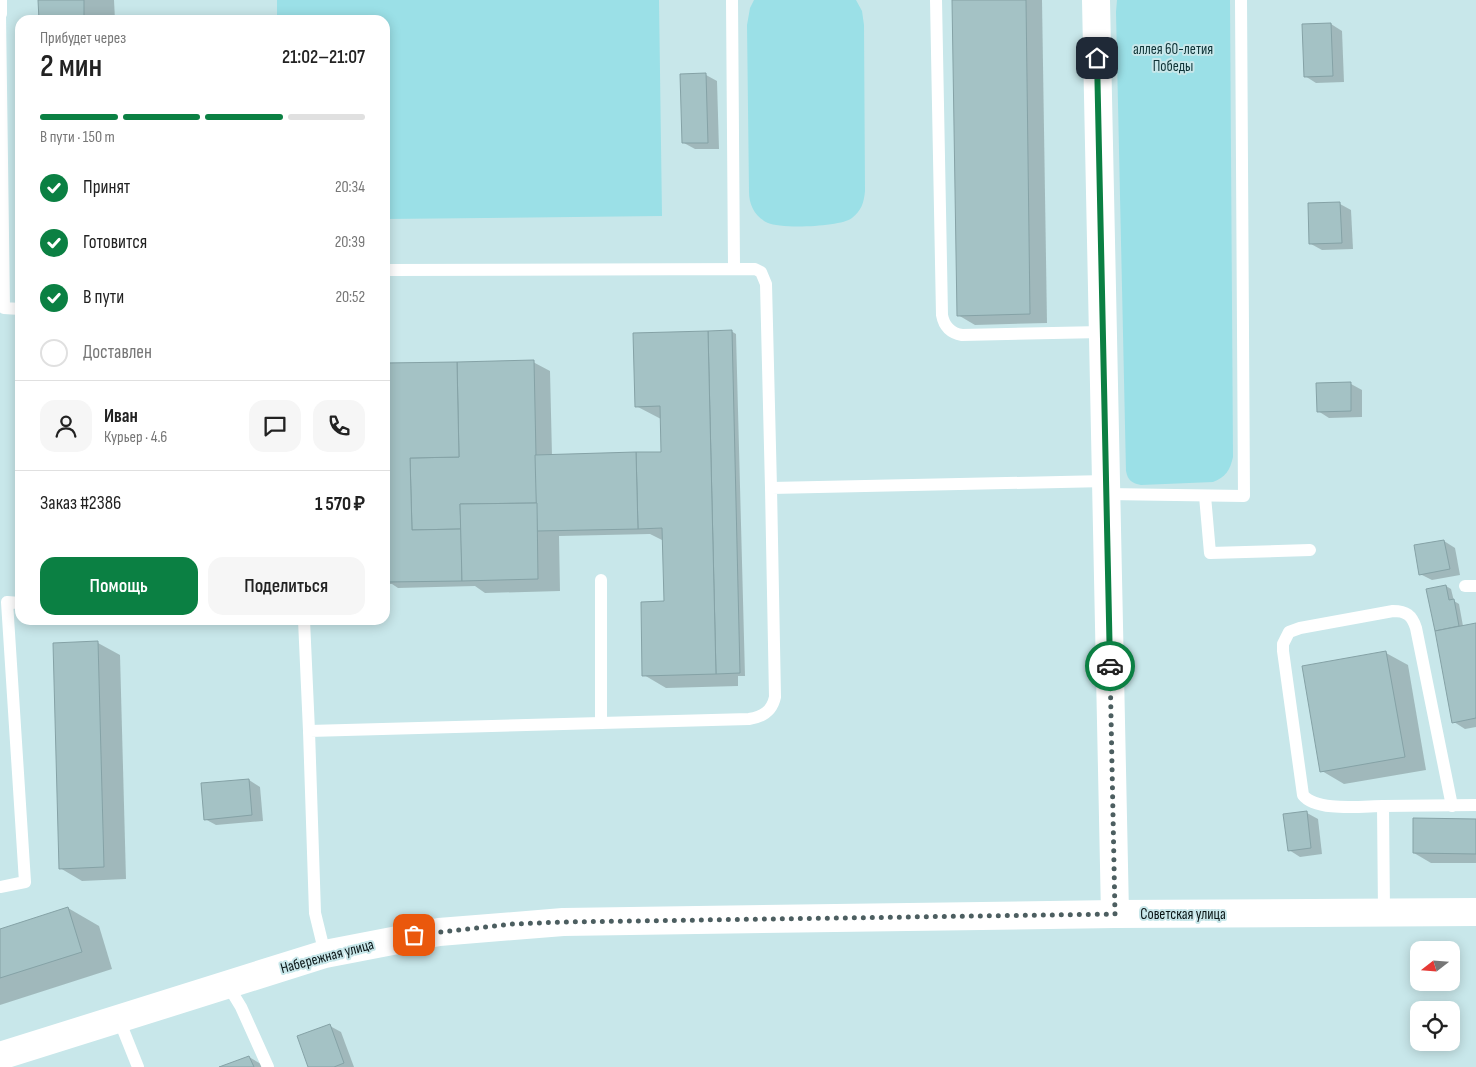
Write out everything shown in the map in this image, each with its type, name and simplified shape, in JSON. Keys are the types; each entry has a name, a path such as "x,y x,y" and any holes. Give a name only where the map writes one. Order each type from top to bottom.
{"main road":[{"path":"1096,0 1115,914"},
{"name":"Советская улица","path":"1115,914 1476,912"},
{"name":"Набережная улица","path":"0,1056 118,1017 324,954 414,935 534,923 1115,914"}],"lane":[{"path":"1,0 4,308 15,309"},
{"path":"732,0 734,267"},
{"path":"936,0 942,315 945,324 952,332 962,335 1102,332"},
{"path":"771,488 1106,488 1205,496 1244,496 1241,0"},
{"path":"309,731 749,719 762,716 771,709 775,697 766,284 761,272 755,269 734,267 390,270"},
{"path":"1205,496 1210,553 1310,550"},
{"path":"601,580 601,722"},
{"path":"0,887 24,882 7,602 15,603"},
{"path":"1452,806 1416,628 1411,616 1406,612 1393,611 1300,628 1289,632 1283,644 1283,651 1303,795 1310,803 1321,806 1383,806 1452,806 1476,806"},
{"path":"304,625 316,922 324,954"},
{"path":"1383,806 1384,912"},
{"path":"227,984 241,1007 268,1067"},
{"path":"118,1017 138,1067"}],"green space":[{"path":"277,0 659,0 662,216 390,219 390,15 277,15"},
{"path":"754,0 856,0 862,11 864,25 865,191 860,210 846,221 811,226 775,225 763,220 756,214 752,206 749,192 747,25 750,8"},
{"name":"аллея 60-летия Победы","path":"1117,0 1230,0 1233,457 1227,472 1213,482 1141,485 1131,481 1126,471"}],"building":[{"path":"38,0 84,0 84,15 39,15"},
{"path":"952,0 1026,0 1030,314 957,316"},
{"path":"1331,23 1333,76 1304,77 1302,24"},
{"path":"706,73 708,143 682,143 680,74"},
{"path":"1340,202 1342,243 1309,244 1308,203"},
{"path":"732,330 740,673 716,674 708,331"},
{"path":"708,331 716,674 642,676 641,602 664,601 662,528 638,529 636,452 661,452 660,406 635,407 633,333"},
{"path":"534,360 537,503 460,504 461,529 412,530 410,458 459,457 457,362"},
{"path":"457,362 459,457 410,458 412,530 461,529 462,581 390,582 390,363"},
{"path":"1351,382 1351,411 1317,412 1316,383"},
{"path":"636,452 638,529 537,531 535,455"},
{"path":"537,503 538,579 462,581 460,504"},
{"path":"1444,540 1450,569 1419,575 1414,545"},
{"path":"1446,585 1449,600 1454,599 1459,626 1435,631 1426,589"},
{"path":"1476,623 1476,718 1452,723 1435,631"},
{"path":"98,641 104,867 59,869 53,643"},
{"path":"1386,651 1405,757 1320,772 1302,666"},
{"path":"249,779 252,815 204,820 201,783"},
{"path":"1307,811 1311,848 1288,851 1283,814"},
{"path":"1413,818 1476,819 1476,854 1413,853"},
{"path":"68,907 82,952 0,978 0,929"},
{"path":"330,1024 344,1063 334,1067 308,1067 297,1036"},
{"path":"249,1056 254,1067 219,1067"}],"way so far":[{"path":"414,935 512,924 563,922 1115,914 1110,666"}],"route":[{"path":"1097,58 1110,666"}]}
